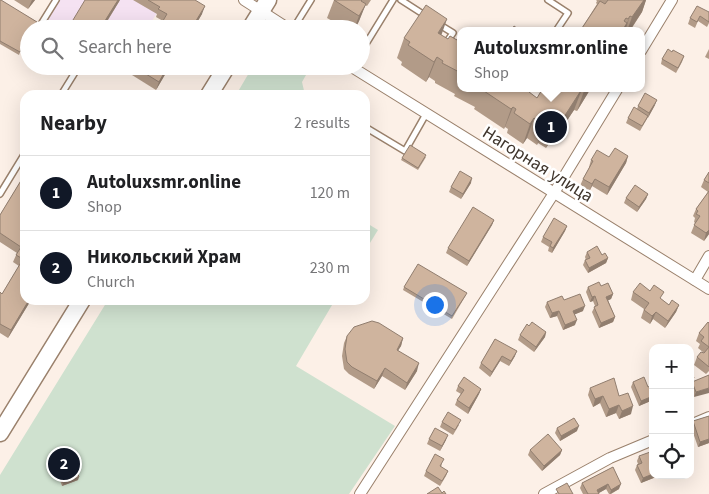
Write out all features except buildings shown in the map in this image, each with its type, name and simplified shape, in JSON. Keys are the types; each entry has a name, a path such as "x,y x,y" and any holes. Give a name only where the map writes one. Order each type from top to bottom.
{"main road":[{"path":"255,20 264,6"},
{"path":"212,90 221,75"},
{"path":"0,433 79,305"}],"street":[{"path":"244,0 264,6 279,20"},
{"path":"645,44 669,1"},
{"name":"Нагорная улица","path":"364,75 709,289"},
{"path":"360,494 554,193 616,92"},
{"path":"695,280 709,256"},
{"path":"694,423 709,417"},
{"path":"544,494 610,458 649,442"}],"lane":[{"path":"44,20 56,0"},
{"path":"299,20 311,0"},
{"path":"370,37 393,0"},
{"path":"401,0 431,19"},
{"path":"548,0 568,13 559,27"},
{"path":"438,24 453,33 447,42 454,47"},
{"path":"64,90 73,75"},
{"path":"370,130 405,151 426,114"},
{"path":"0,194 20,161"}],"shaded area":[{"path":"60,0 165,0 153,20 48,20"}],"green space":[{"path":"248,75 306,75 302,82 304,90 239,90"},
{"path":"370,225 378,230 370,243"},
{"path":"105,305 332,305 296,366 395,426 349,494 0,494 0,475"}],"place":[{"name":"Autoluxsmr.online","path":"551,127"},
{"name":"Никольский Храм","path":"64,464"}]}
